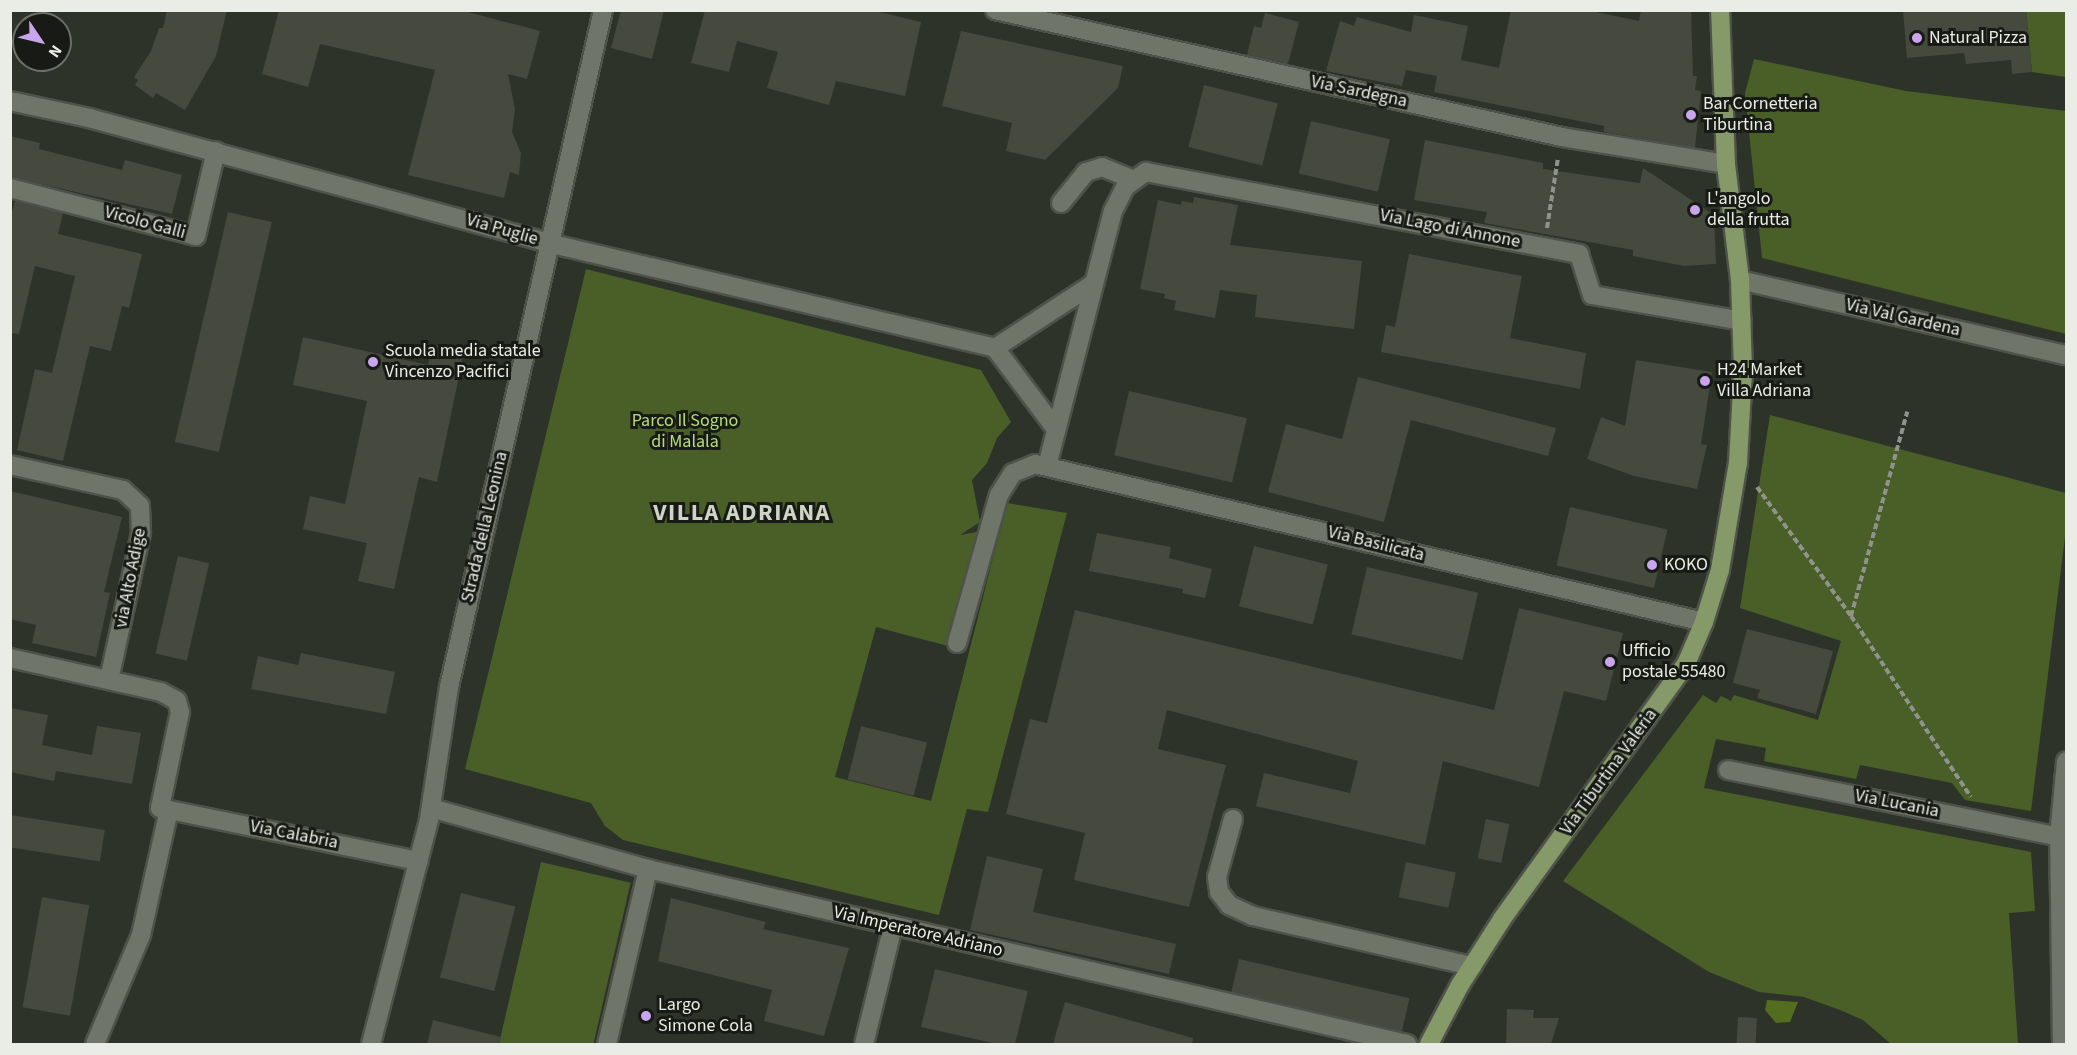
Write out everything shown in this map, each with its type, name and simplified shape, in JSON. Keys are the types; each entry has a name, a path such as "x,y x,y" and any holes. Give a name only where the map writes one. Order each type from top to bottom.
{"main road":[{"name":"Via Tiburtina Valeria","path":"1430,1044 1472,966 1683,670 1704,622 1728,534 1738,463 1742,321 1740,280 1725,164 1720,10"}],"street":[{"name":"Strada della Leonina","path":"371,1044 419,861 430,808 449,687 603,10"},
{"name":"Via Sardegna","path":"995,10 1562,137 1725,164"},
{"name":"Via Puglie","path":"10,101 216,152 549,243 995,348"},
{"name":"Vicolo Galli","path":"10,188 195,236 216,152"},
{"path":"957,643 990,520 1004,484 1023,466 1047,466 1055,428 1115,204 1132,179 1102,166 1086,172 1061,203"},
{"name":"Via Lago di Annone","path":"1132,179 1154,172 1579,254 1592,295 1742,321"},
{"name":"Via Val Gardena","path":"1740,280 2067,355"},
{"path":"1055,428 995,348 1093,284"},
{"name":"via Alto Adige","path":"10,465 123,490 140,506 141,533 109,680"},
{"name":"Via Basilicata","path":"1047,466 1704,622"},
{"path":"10,658 165,693 179,705 144,925 95,1044"},
{"path":"2062,1044 2063,838 2067,761"},
{"name":"Via Lucania","path":"1728,770 2063,838"},
{"name":"Via Imperatore Adriano","path":"430,808 648,869 1407,1044"},
{"name":"Via Calabria","path":"164,809 419,861"},
{"path":"1233,819 1217,877 1219,892 1229,905 1253,916 1472,966"},
{"path":"607,1044 648,869"},
{"path":"864,1044 893,926"}],"path":[{"path":"1545,248 1562,137"},
{"path":"1851,616 1907,412"},
{"path":"1738,463 1851,616 1987,822"}],"green space":[{"path":"2026,11 2066,11 2066,77 2032,72"},
{"path":"1754,59 1906,91 2066,111 2066,334 1762,258 1745,93"},
{"name":"Parco Il Sogno di Malala","path":"586,269 981,370 1011,422 997,438 987,463 972,480 980,522 960,535 982,531 948,646 876,627 835,777 931,801 1007,503 1067,513 988,812 967,809 939,915 623,840 605,826 591,803 465,769"},
{"path":"1770,415 2066,493 2066,529 2031,811 1965,800 1952,783 1860,765 1856,779 1764,761 1766,748 1716,739 1704,788 2031,852 2035,911 2009,913 2018,1044 1891,1044 1863,1020 1840,1010 1804,997 1759,992 1709,972 1563,881 1703,695 1716,703 1721,696 1731,701 1734,695 1818,720 1841,641 1740,608"},
{"path":"541,862 631,883 593,1044 499,1044"}],"shaded area":[{"path":"1767,1000 1798,1002 1790,1022 1776,1023 1765,1010"}],"building":[{"path":"167,10 227,10 216,56 185,110 156,93 153,98 135,85 138,80 134,77 151,51 159,28 163,28"},
{"path":"279,10 460,10 540,31 527,79 508,74 515,109 512,132 521,153 519,175 510,172 504,198 408,175 435,70 320,44 308,87 262,74"},
{"path":"621,10 664,10 652,59 611,48"},
{"path":"705,10 871,10 921,22 905,96 836,81 829,105 767,88 778,52 737,41 729,72 691,63"},
{"path":"1511,10 1586,10 1639,21 1641,10 1691,10 1693,76 1697,76 1695,90 1701,91 1695,148 1604,132 1604,126 1434,92 1437,76 1406,70 1402,86 1326,71 1340,21 1354,26 1357,17 1411,32 1414,15 1468,26 1461,60 1499,68"},
{"path":"1903,10 2026,10 2032,72 2012,74 2011,60 1966,64 1964,53 1907,58"},
{"path":"1265,13 1299,22 1288,64 1247,55 1254,26 1261,28"},
{"path":"961,31 1123,66 1118,88 1045,160 1006,151 1012,123 942,106"},
{"path":"1204,85 1278,103 1262,165 1189,147"},
{"path":"1311,121 1390,139 1378,192 1299,174"},
{"path":"10,136 40,143 39,149 122,170 125,160 182,175 172,214 10,177"},
{"path":"1425,140 1543,163 1543,169 1640,183 1643,168 1714,215 1716,264 1684,266 1633,256 1633,250 1484,223 1487,212 1414,200"},
{"path":"1194,197 1238,205 1230,245 1362,261 1354,329 1255,317 1257,295 1220,290 1215,318 1174,310 1176,301 1164,298 1165,294 1140,289 1158,200 1181,205 1182,201 1193,203"},
{"path":"15,201 63,213 58,234 142,254 129,308 122,306 111,351 90,346 63,461 17,450 35,369 52,373 75,276 35,266 19,334 10,333 10,219"},
{"path":"228,212 272,222 219,452 175,442"},
{"path":"1409,254 1522,276 1510,338 1586,353 1580,389 1381,352 1386,325 1395,327"},
{"path":"303,337 428,365 432,345 464,352 437,482 419,477 394,589 358,581 367,543 303,529 310,496 345,504 367,401 293,385"},
{"path":"1636,360 1712,372 1701,444 1707,445 1697,489 1634,476 1587,459 1601,417 1625,426"},
{"path":"1358,377 1556,428 1548,456 1411,420 1384,522 1268,492 1286,424 1342,439"},
{"path":"1129,391 1247,418 1232,483 1114,455"},
{"path":"10,491 122,517 104,592 110,593 96,657 32,643 36,625 10,619"},
{"path":"1570,507 1667,529 1654,588 1557,565"},
{"path":"1097,533 1171,547 1169,558 1212,569 1205,598 1182,593 1183,589 1089,571"},
{"path":"1254,546 1328,564 1313,625 1239,606"},
{"path":"178,556 209,563 187,661 156,653"},
{"path":"1367,567 1478,593 1463,660 1351,634"},
{"path":"1519,608 1623,633 1606,701 1564,691 1539,787 1443,761 1425,845 1256,806 1264,773 1350,793 1358,761 1167,710 1158,749 1226,765 1189,907 1074,880 1085,833 1006,814 1030,719 1047,723 1075,610 1494,710"},
{"path":"1747,629 1833,651 1816,714 1757,698 1760,690 1733,683"},
{"path":"301,653 395,672 386,714 251,689 258,656 298,665"},
{"path":"10,708 48,715 42,745 92,755 97,726 141,733 132,784 56,771 54,781 10,772"},
{"path":"861,726 927,742 914,796 848,779"},
{"path":"10,815 105,830 100,862 10,847"},
{"path":"1486,819 1509,824 1501,863 1478,858"},
{"path":"987,856 1043,869 1033,912 1176,944 1169,974 970,930"},
{"path":"1406,862 1456,873 1448,908 1399,897"},
{"path":"461,893 515,907 494,991 440,977"},
{"path":"42,897 89,905 70,1016 23,1007"},
{"path":"671,898 766,922 763,929 849,948 824,1036 764,1021 772,990 658,961"},
{"path":"1239,959 1410,998 1402,1031 1231,992"},
{"path":"935,969 1028,991 1015,1044 997,1044 921,1027"},
{"path":"1065,1002 1193,1038 1192,1044 1053,1044"},
{"path":"1507,1009 1534,1010 1533,1018 1559,1018 1551,1044 1506,1044"},
{"path":"1738,1017 1757,1018 1756,1044 1737,1044"},
{"path":"433,1020 501,1037 500,1044 427,1044"}],"place":[{"name":"Natural Pizza","path":"1917,38"},
{"name":"Bar Cornetteria Tiburtina","path":"1691,115"},
{"name":"L'angolo della frutta","path":"1695,210"},
{"name":"Scuola media statale Vincenzo Pacifici","path":"373,362"},
{"name":"H24 Market Villa Adriana","path":"1705,381"},
{"name":"KOKO","path":"1652,565"},
{"name":"Ufficio postale 55480","path":"1610,662"},
{"name":"Largo Simone Cola","path":"646,1016"}],"district":[{"name":"VILLA ADRIANA","path":"742,513"}]}
